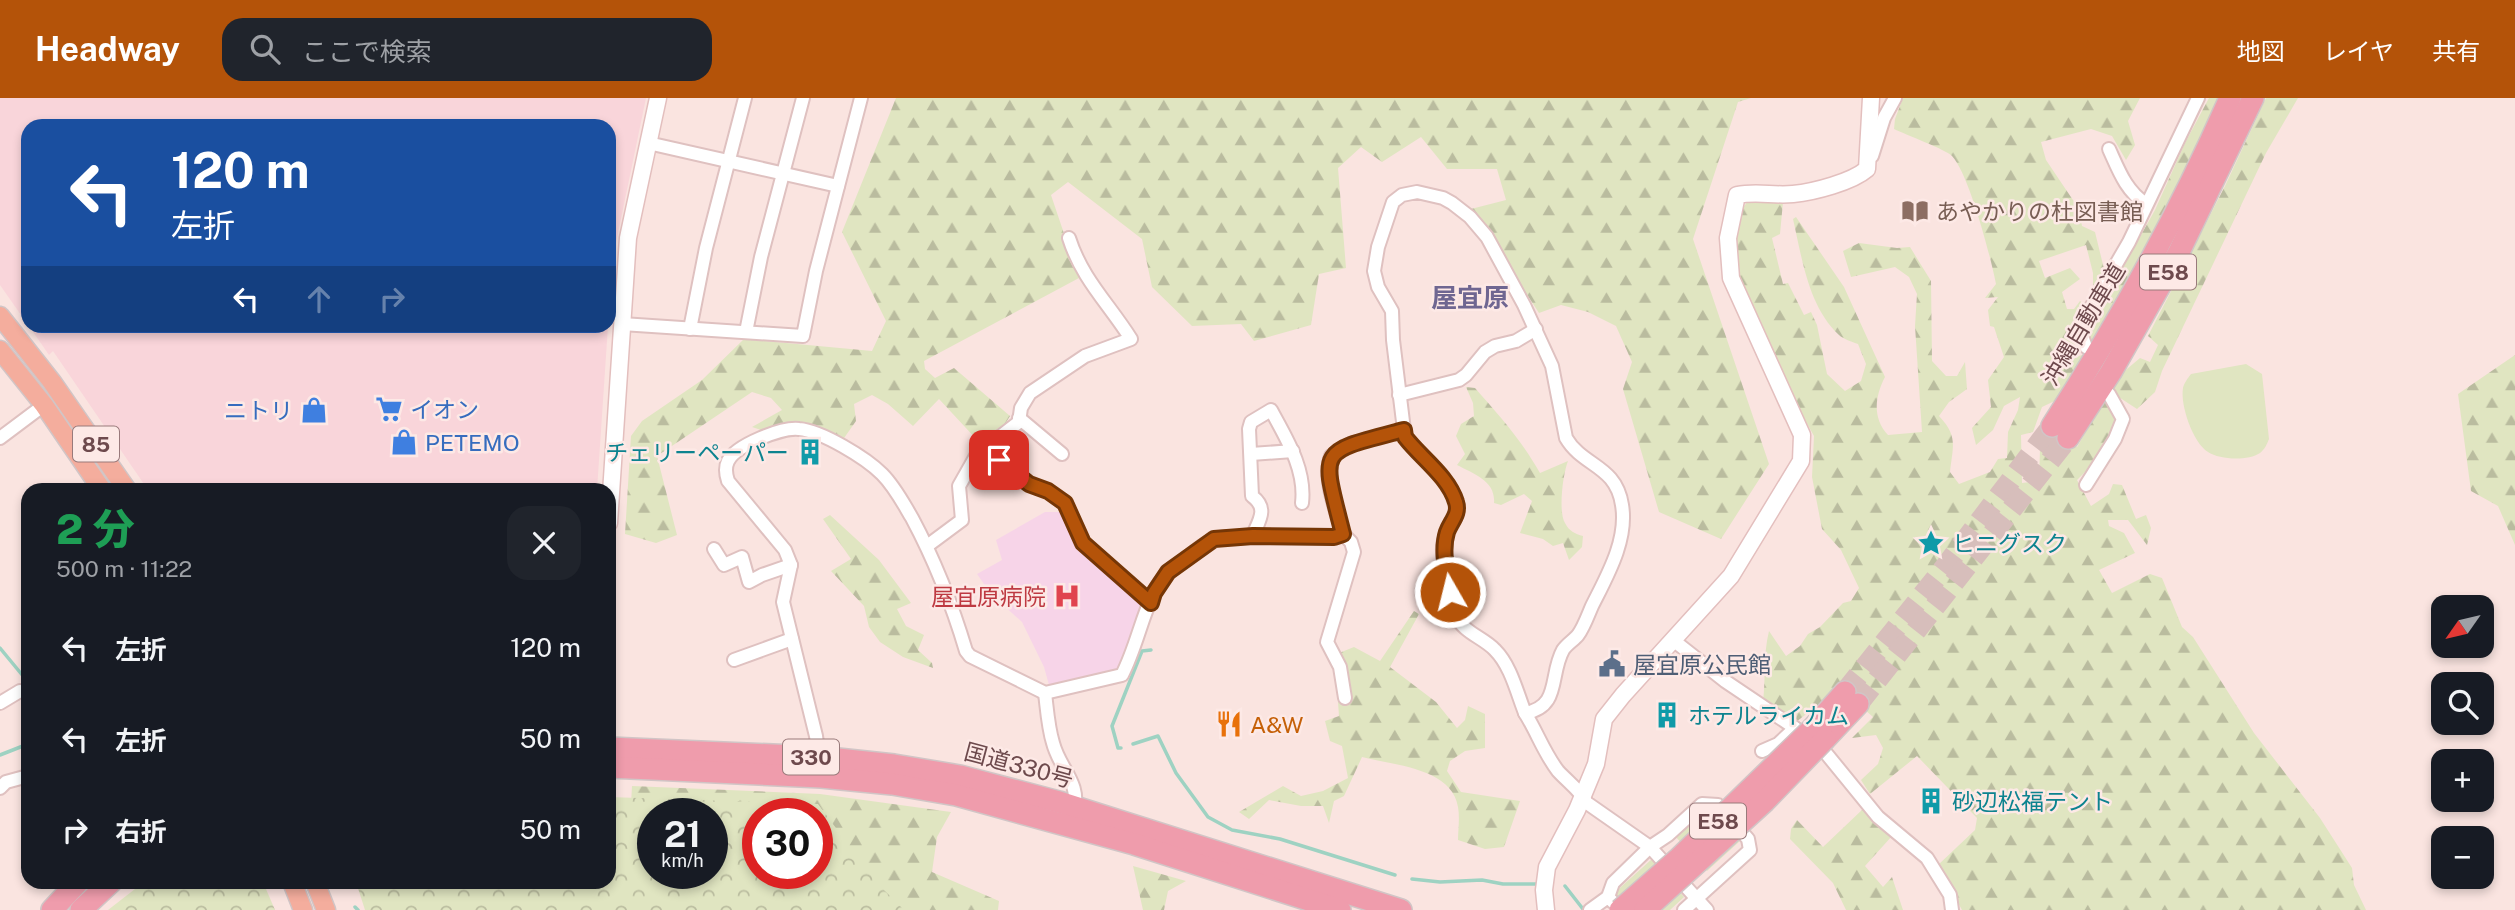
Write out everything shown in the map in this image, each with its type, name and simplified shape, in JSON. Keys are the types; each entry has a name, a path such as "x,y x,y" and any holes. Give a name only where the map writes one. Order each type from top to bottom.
{"highway":[{"name":"沖縄自動車道","path":"2230,98 2196,176 2095,360 2060,432 2111,372 2179,252 2253,98"},
{"name":"E58","path":"1616,906 1687,850 1811,732 1852,698"},
{"name":"E58","path":"1645,910 1765,801 1811,732"},
{"name":"国道330号","path":"616,748 819,757 960,776 1011,788 1073,816 1340,910"},
{"name":"国道330号","path":"616,766 821,777 956,794 1073,816 1401,910"},
{"path":"52,910 72,889"},
{"path":"81,910 104,889"}],"main road":[{"name":"85","path":"0,316 52,382 122,483"},
{"name":"85","path":"0,350 44,405 97,483"},
{"path":"295,889 303,910"},
{"path":"318,889 326,910"}],"street":[{"path":"612,483 628,238 659,98"},
{"path":"690,328 706,248 745,98"},
{"path":"746,332 761,257 803,98"},
{"path":"622,324 803,336 816,271 861,98"},
{"path":"1867,169 1871,98"},
{"path":"1546,910 1544,890 1547,867 1596,764 1604,719 1731,576 1801,461 1802,435 1782,396 1731,278 1728,238 1737,195 1756,191 1792,194 1858,177 1867,169 1884,118 1895,98"},
{"path":"2086,347 2079,328 2129,242 2198,98"},
{"path":"648,143 838,186"},
{"path":"2109,149 2122,179 2134,196 2146,204"},
{"path":"1525,713 1537,711 1546,705 1563,649 1577,636 1616,552 1623,528 1622,505 1616,486 1606,471 1572,448 1566,438 1552,366 1536,329 1487,237 1470,217 1443,198 1417,192 1402,195 1393,202 1378,247 1374,271 1378,287 1392,311 1405,437 1441,477 1456,502 1457,513 1443,545 1456,616 1462,627 1495,650 1509,671 1525,713 1545,752 1560,772 1583,795 1587,803 1650,847 1707,910"},
{"path":"927,546 962,520 959,486 976,456 1018,422 1021,408 1030,393 1085,356 1131,340 1115,314 1088,282 1076,260 1069,238"},
{"path":"1399,395 1459,380 1485,352 1495,346 1516,341 1536,329"},
{"path":"2086,485 2115,439 2123,419 2109,394"},
{"path":"0,438 44,405"},
{"path":"1253,536 1263,513 1262,507 1252,496 1251,422 1271,410 1293,451 1301,478 1302,503"},
{"path":"1019,418 1062,454"},
{"path":"819,757 783,601 791,565 785,550 728,481 726,467 729,459 752,442 796,428 816,434 864,459 883,475 900,497 927,546 945,586 966,651 970,656 1045,692 1122,675 1154,593 1168,572 1204,544 1226,537 1334,537 1343,534"},
{"path":"1345,698 1340,667 1327,642 1354,552 1351,542 1343,534 1330,485 1328,466 1331,456 1350,444 1404,430"},
{"path":"984,449 1029,484 1048,491 1065,503 1083,543 1151,603"},
{"path":"1251,454 1293,451"},
{"path":"714,549 724,565 742,557 745,586 762,575 791,565"},
{"path":"734,660 792,639"},
{"path":"1673,640 1725,681 1811,732 1878,817 1927,858 1950,895 1952,910"},
{"path":"0,703 20,691"},
{"path":"1045,692 1053,744 1076,789 1073,816"},
{"path":"1762,751 1811,732"},
{"path":"0,769 3,785 21,779"},
{"path":"1590,910 1616,906 1613,883 1650,847 1668,835 1702,804 1718,805 1748,839 1750,850 1684,910"}],"shaded area":[{"path":"0,98 646,98 616,243 616,119 21,119 21,315 0,285"},
{"path":"34,333 608,333 597,483 143,483 53,351 49,355"},
{"name":"屋宜原病院","path":"1045,512 1064,512 1146,604 1124,661 1117,669 1082,681 1049,685 1044,667 1022,622 991,594 977,574 1002,560 996,540"}],"green space":[{"path":"896,98 1751,98 1738,102 1693,239 1769,464 1721,539 1659,512 1623,389 1632,362 1616,326 1588,312 1561,305 1539,313 1471,209 1506,200 1497,169 1447,169 1421,137 1382,162 1361,147 1338,168 1346,268 1319,274 1311,325 1254,341 1241,324 1192,326 1152,287 1142,239 1068,182 1051,195 1079,278 924,361 925,369 935,378 954,368 1010,416 1005,424 978,441 939,399 913,426 888,404 872,395 854,404 856,421 842,441 811,427 764,431 752,427 782,410 771,398 752,392 657,456 677,535 656,543 625,534 631,436 642,421 702,380 744,339 872,351 886,321 842,232"},
{"path":"1903,98 2140,98 2128,121 2135,145 2126,160 2112,136 2091,129 2041,142 2046,160 2079,209 2082,226 2095,232 2105,273 2093,295 2093,273 2086,245 2039,261 2045,278 2070,268 2080,279 2062,292 2067,309 2074,309 2080,301 2086,306 2079,343 2061,349 2064,360 2086,354 2063,397 2042,407 2033,432 2021,435 2022,483 2039,481 2040,449 2052,431 2077,447 2105,399 2119,420 2092,465 2077,480 2091,506 2109,494 2113,484 2122,485 2136,519 2146,515 2151,528 2147,545 2128,520 2108,520 2109,526 2124,533 2135,553 2099,570 2112,593 2150,574 2162,578 2182,627 2193,637 2254,733 2320,818 2352,868 2354,885 2366,910 1962,910 1938,865 1975,830 1977,818 1917,756 1870,794 1861,780 1878,764 1883,748 1876,735 1852,738 1873,717 1840,688 1796,722 1763,702 1769,631 1786,656 1800,646 1808,634 1820,627 1843,603 1851,601 1859,588 1841,550 1822,529 1812,477 1814,436 1777,370 1735,270 1733,232 1739,213 1748,201 1755,197 1783,202 1780,234 1772,238 1783,284 1788,283 1804,315 1811,312 1817,325 1827,374 1845,391 1861,381 1866,364 1858,344 1839,335 1820,310 1803,265 1793,219 1796,217 1844,287 1885,377 1877,399 1877,414 1888,435 1922,432 1915,326 1917,294 1909,277 1895,267 1851,277 1843,251 1859,243 1910,247 1931,281 1932,361 1946,376 1957,376 1965,362 1967,389 1949,402 1939,416 1952,435 1950,472 1959,484 1990,472 1998,459 2007,458 2008,432 2018,410 2020,397 2004,406 1993,430 1976,445 1972,428 1991,407 1988,380 2004,357 1994,327 1990,326 1988,310 1998,297 1985,298 1996,284 1984,237 1965,180 1952,156 1894,129"},
{"path":"2209,98 2223,98 2176,194 2091,346 2086,333 2155,210"},
{"path":"2266,98 2298,98 2266,153 2162,371 2155,392 2137,409 2111,392 2121,374 2140,358 2150,362 2158,345 2148,336 2225,186"},
{"path":"2515,355 2515,545 2498,506 2471,491 2458,394"},
{"path":"2246,364 2262,374 2269,439 2263,450 2255,456 2234,458 2213,455 2197,441 2189,423 2184,404 2184,386 2191,374"},
{"path":"1466,387 1475,388 1493,408 1540,473 1568,461 1562,492 1563,518 1570,530 1583,536 1582,547 1569,560 1563,543 1553,546 1543,539 1520,533 1532,501 1524,494 1501,505 1494,503 1494,495 1488,484 1457,465 1465,454 1456,436 1461,424 1474,416 1473,403"},
{"path":"830,515 879,560 911,603 897,609 906,626 924,635 918,650 932,663 933,668 903,657 880,642 869,627 864,606 831,571 851,559 823,519"},
{"path":"1414,611 1419,614 1390,667 1436,702 1457,728 1465,720 1468,706 1485,714 1485,748 1465,751 1450,761 1447,771 1461,792 1520,801 1504,847 1485,849 1458,840 1459,811 1453,794 1433,776 1419,770 1362,757 1344,796 1334,801 1329,823 1323,806 1301,806 1269,800 1249,819 1239,812 1283,786 1301,796 1323,791 1348,778 1342,746 1330,741 1325,721 1339,716 1338,702 1351,700 1350,680 1339,653 1354,647 1380,661"},
{"path":"632,786 820,794 951,812 937,837 932,872 999,901 998,910 839,910 827,889 833,889 833,798 742,798 742,814 728,814 728,798 637,798 637,805 631,804"},
{"path":"616,797 639,798 637,889 728,889 728,801 742,801 742,889 833,889 833,824 877,883 904,910 365,910 358,889 616,889"},
{"path":"1708,806 1740,841 1707,871 1675,836"},
{"path":"1863,809 1892,836 1865,866 1883,887 1892,877 1903,910 1846,910 1833,883 1790,839 1791,829 1797,820 1823,847"},
{"path":"1652,859 1684,897 1670,910 1626,910 1612,895"},
{"path":"1133,866 1186,881 1168,891 1164,910 1143,910"},
{"path":"135,889 266,889 275,910 108,910"}],"waterway":[{"path":"0,648 21,674"},
{"path":"1121,748 1118,748 1112,726 1142,651 1151,650"},
{"path":"1133,744 1158,736 1176,773 1208,817 1232,830 1280,839 1395,875"},
{"path":"0,755 21,747"},
{"path":"1412,879 1536,884"},
{"path":"1565,886 1583,909"},
{"path":"355,907 358,910"}],"tunnel":[{"path":"1845,692 1945,567 2052,426"},
{"path":"1858,704 2068,438"}],"place":[{"name":"あやかりの杜図書館","path":"1915,211"},
{"name":"イオン","path":"389,409"},
{"name":"ニトリ","path":"314,410"},
{"name":"PETEMO","path":"404,442"},
{"name":"チェリーペーパー","path":"810,452"},
{"name":"ヒニグスク","path":"1931,543"},
{"name":"屋宜原病院","path":"1067,596"},
{"name":"屋宜原公民館","path":"1612,664"},
{"name":"ホテルライカム","path":"1667,715"},
{"name":"A&W","path":"1229,724"},
{"name":"砂辺松福テント","path":"1931,801"}],"district":[{"name":"屋宜原","path":"1470,297"}],"route":[{"path":"999,460 1029,484 1048,491 1065,503 1083,543 1151,603 1154,593 1168,572 1214,539 1253,536 1334,537 1343,534 1330,485 1328,466 1331,456 1350,444 1404,430 1405,437 1441,477 1456,502 1457,513 1443,545 1450,592"}]}
